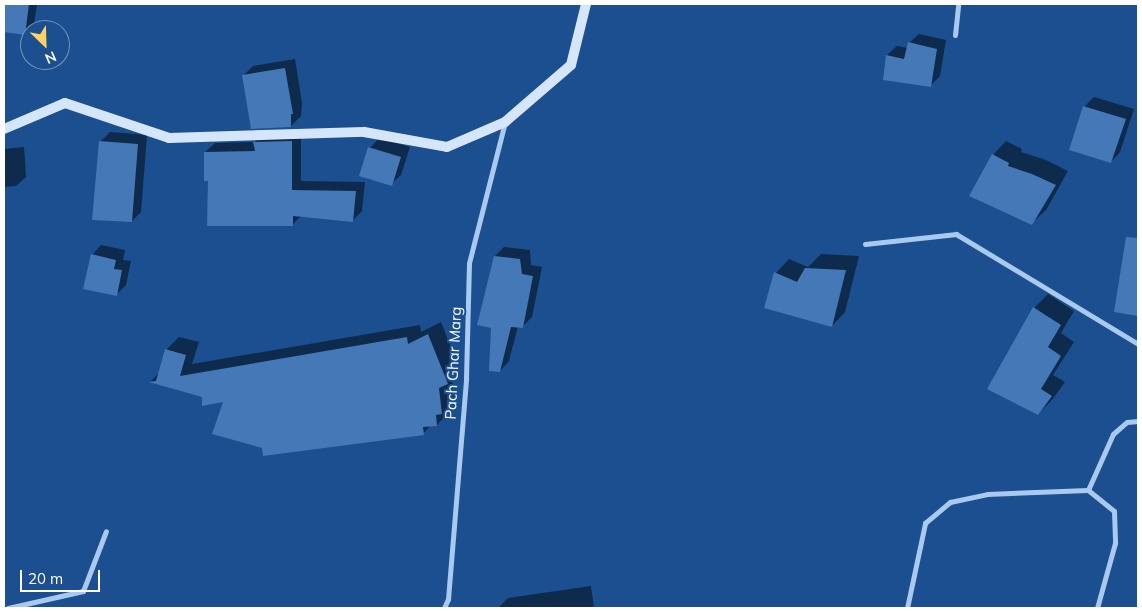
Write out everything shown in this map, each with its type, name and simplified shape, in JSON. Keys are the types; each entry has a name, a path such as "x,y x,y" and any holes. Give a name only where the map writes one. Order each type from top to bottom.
{"street":[{"path":"4,129 65,103 170,138 364,132 447,147 505,122 571,65 586,4"},
{"path":"955,35 958,4"},
{"name":"Pach Ghar Marg","path":"444,608 448,599 466,378 469,263 505,122"},
{"path":"865,244 956,234 1138,344"},
{"path":"1088,490 1113,434 1127,422 1138,421"},
{"path":"907,608 925,523 950,502 987,494 1088,490 1114,511 1115,543 1097,608"},
{"path":"8,608 83,592 106,531"}],"building":[{"path":"4,4 29,4 27,20 20,20 20,34 4,32"},
{"path":"908,42 937,49 931,87 883,80 886,55 904,59"},
{"path":"285,68 293,114 291,114 291,127 251,129 242,75"},
{"path":"1083,106 1126,119 1111,163 1069,150"},
{"path":"99,141 138,144 132,222 92,220"},
{"path":"292,141 292,190 356,191 353,222 293,216 293,226 207,226 208,181 204,181 204,152 255,151 253,142"},
{"path":"368,147 401,157 392,186 359,176"},
{"path":"992,154 1009,163 1008,166 1056,185 1032,225 969,196"},
{"path":"1126,237 1138,238 1138,316 1114,312"},
{"path":"91,254 116,260 114,269 122,270 117,296 83,289"},
{"path":"494,256 520,259 522,274 533,276 523,328 511,327 500,372 489,371 491,328 477,325"},
{"path":"805,268 846,270 832,327 764,308 774,272 797,282"},
{"path":"1033,307 1061,325 1048,347 1061,356 1041,389 1052,396 1038,415 987,389"},
{"path":"428,334 448,384 439,388 442,414 436,415 437,426 423,427 424,435 263,456 262,448 212,434 223,402 202,406 202,397 149,382 156,381 165,349 186,355 180,376 407,337 408,344"}]}
